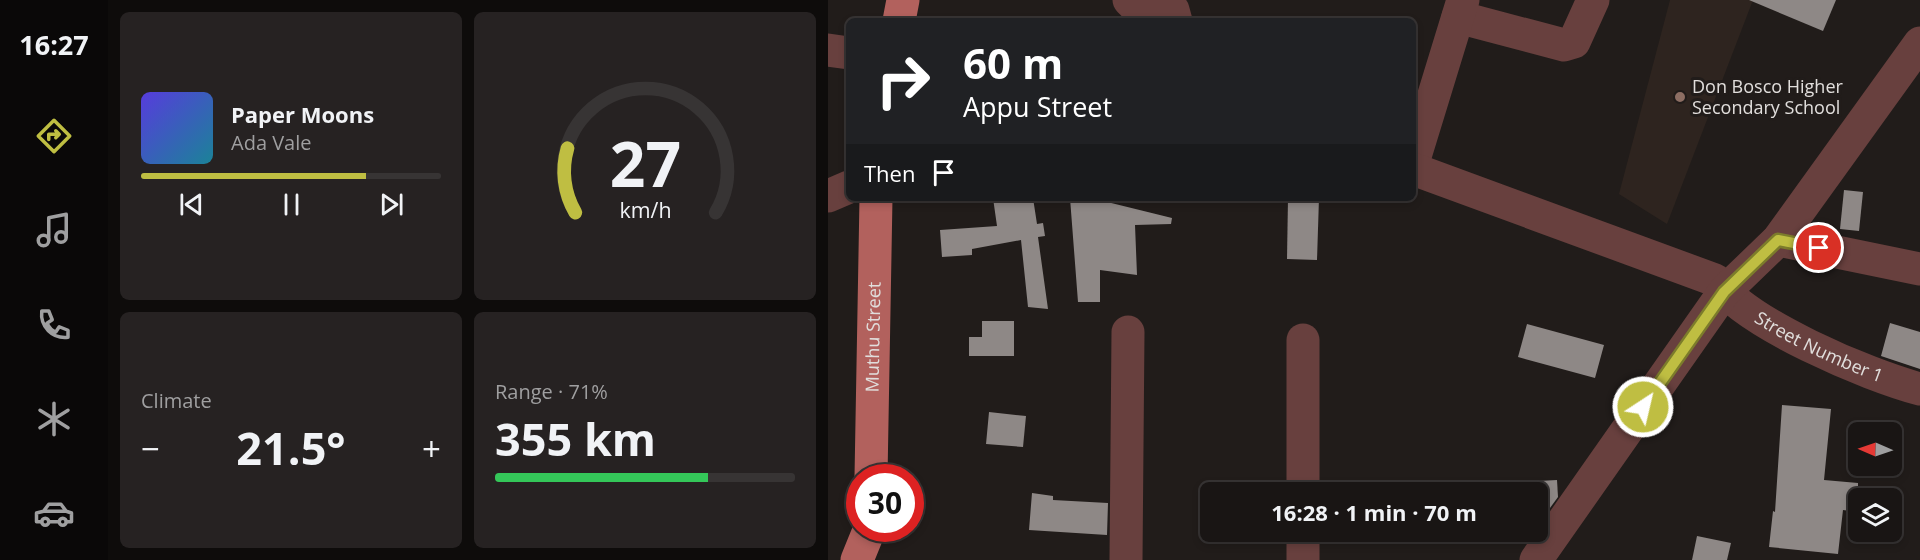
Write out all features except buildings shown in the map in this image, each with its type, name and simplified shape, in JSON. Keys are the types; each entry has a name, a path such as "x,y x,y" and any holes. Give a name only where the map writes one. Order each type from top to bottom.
{"main road":[{"path":"900,18 903,0"},
{"name":"Muthu Street","path":"871,464 876,201"},
{"path":"857,560 864,542"}],"street":[{"path":"1129,0 1136,7 1173,10 1175,18"},
{"path":"1416,153 1460,8 1564,45 1574,42 1593,0"},
{"path":"1536,560 1724,292 1778,240 1920,44"},
{"path":"828,50 846,53"},
{"name":"Street Number 1","path":"1416,170 1715,280 1724,292 1790,337 1896,383 1920,389"},
{"path":"828,196 846,188"},
{"path":"1778,240 1920,268"},
{"path":"1126,560 1128,332"},
{"path":"1303,340 1303,482"},
{"path":"1303,542 1303,560"}],"shaded area":[{"name":"Don Bosco Higher Secondary School","path":"1670,0 1753,0 1667,224 1619,194"}],"place":[{"name":"Don Bosco Higher Secondary School","path":"1680,97"}],"route":[{"path":"1643,407 1724,292 1778,240 1819,248"}]}
